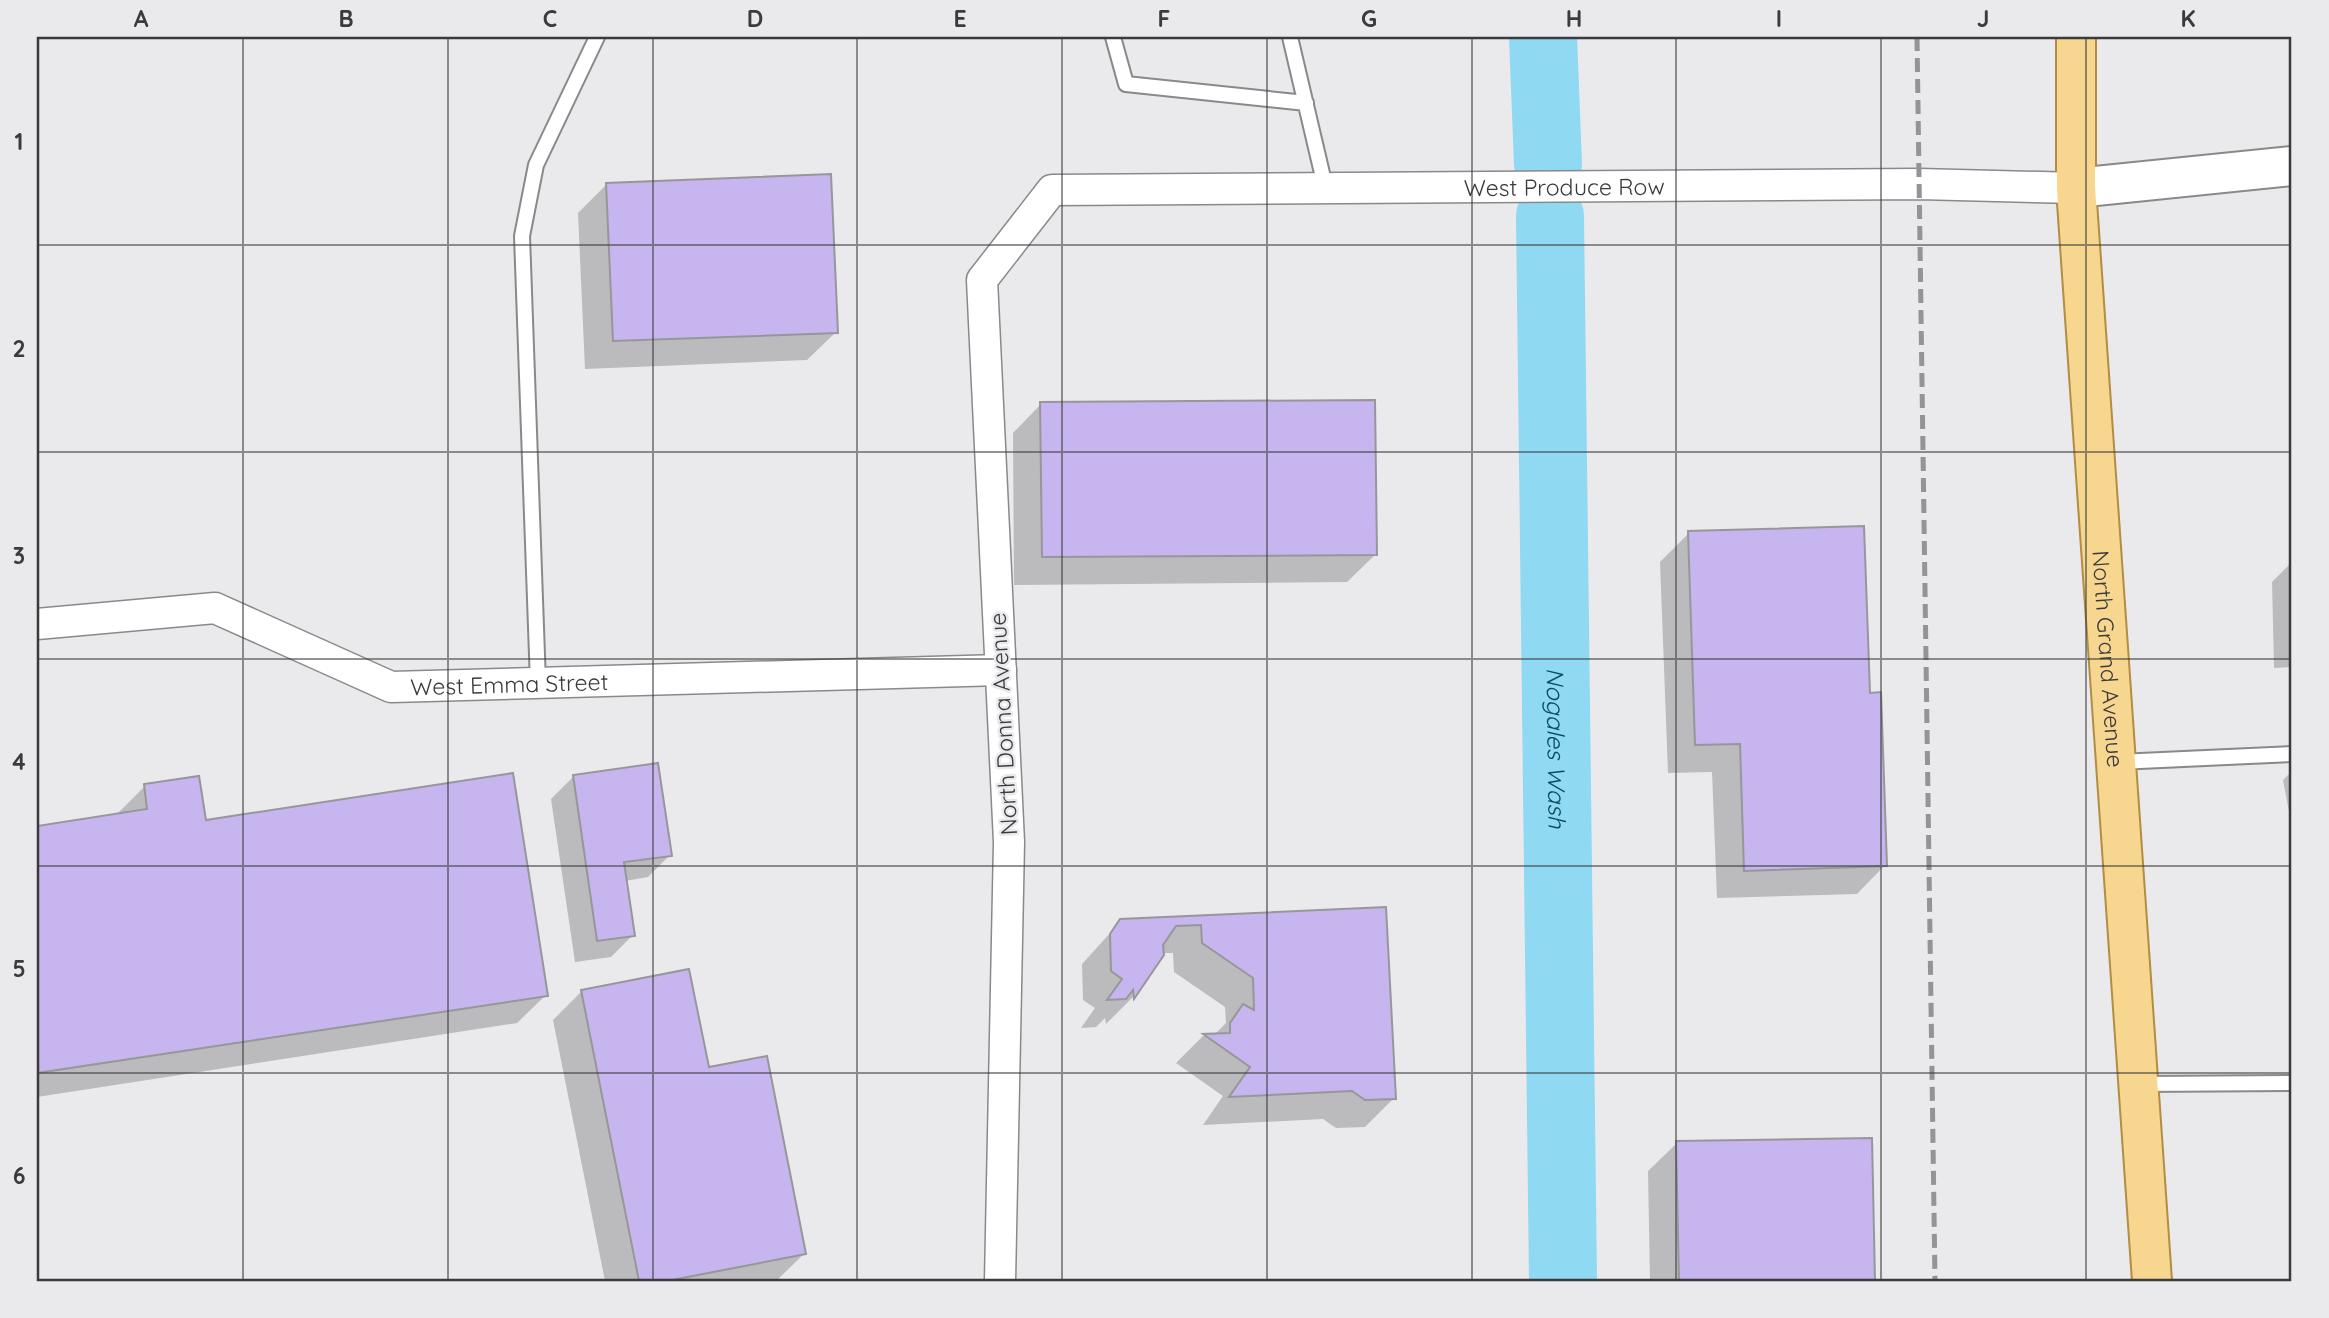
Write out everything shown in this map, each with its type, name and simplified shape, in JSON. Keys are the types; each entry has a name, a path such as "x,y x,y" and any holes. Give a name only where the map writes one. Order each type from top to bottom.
{"main road":[{"name":"North Grand Avenue","path":"2076,37 2076,188 2152,1281"}],"street":[{"path":"2076,188 2292,166"},
{"name":"West Produce Row","path":"1052,190 1919,184 2076,188"},
{"name":"North Donna Avenue","path":"1000,1281 1009,842 982,280 1052,190"},
{"name":"West Emma Street","path":"37,624 215,608 391,687 1001,670"}],"lane":[{"path":"538,683 522,236 536,165 597,37"},
{"path":"1113,37 1126,84 1306,103"},
{"path":"1290,37 1325,187"},
{"path":"2117,762 2292,754"},
{"path":"2140,1084 2292,1083"}],"building":[{"path":"831,174 838,333 613,341 606,183"},
{"path":"1375,400 1377,555 1042,557 1040,402"},
{"path":"1864,526 1870,693 1881,692 1887,866 1744,871 1740,744 1695,745 1688,531"},
{"path":"658,763 672,856 624,862 635,936 597,941 573,775"},
{"path":"513,773 548,996 37,1073 37,826 147,809 144,784 199,776 206,820"},
{"path":"1386,907 1396,1099 1365,1100 1352,1091 1229,1097 1250,1067 1203,1034 1230,1033 1230,1023 1243,1004 1254,1010 1253,978 1202,943 1201,925 1176,926 1163,945 1164,955 1134,999 1133,990 1126,999 1107,1000 1122,979 1111,971 1110,934 1120,919"},
{"path":"689,969 709,1067 767,1056 806,1254 667,1281 639,1281 581,990"},
{"path":"1872,1138 1875,1281 1679,1281 1676,1141"}],"waterway":[{"name":"Nogales Wash","path":"1543,37 1548,164"},
{"name":"Nogales Wash","path":"1550,216 1563,1281"}],"railway":[{"path":"1917,37 1935,1281"}]}
